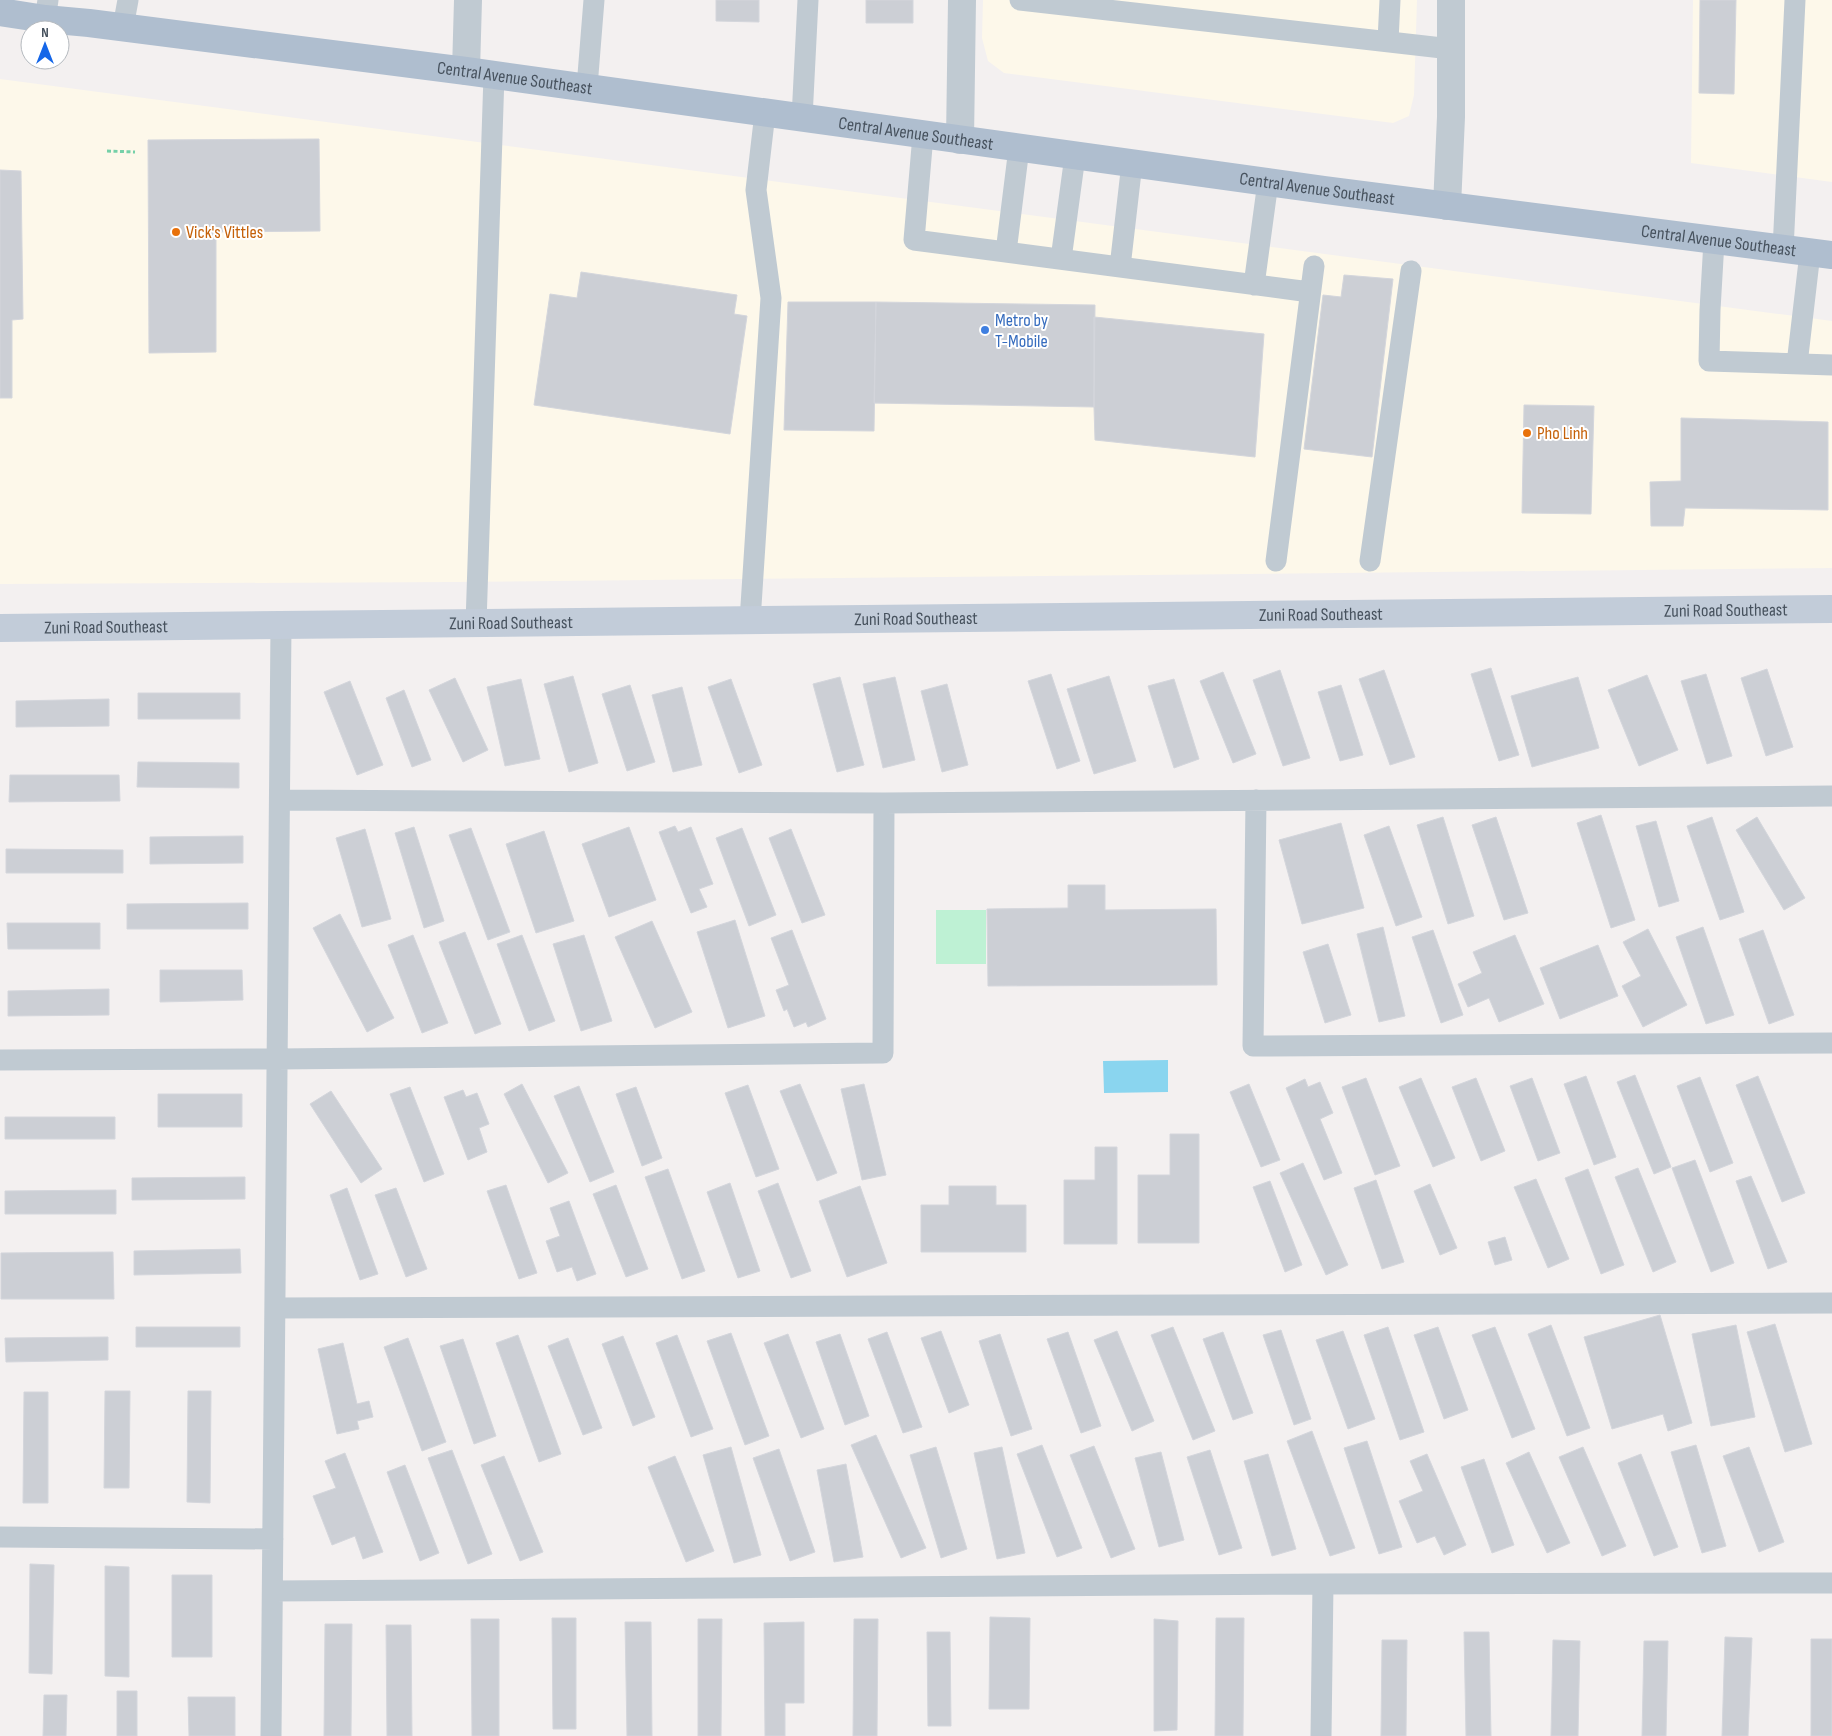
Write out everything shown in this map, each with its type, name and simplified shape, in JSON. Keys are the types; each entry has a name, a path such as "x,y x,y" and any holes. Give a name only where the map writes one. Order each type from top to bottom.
{"main road":[{"name":"Central Avenue Southeast","path":"0,12 47,10 123,28 466,71 1132,164 1821,254"}],"street":[{"path":"466,71 468,0"},
{"path":"960,140 962,0"},
{"path":"1447,206 1451,0"},
{"name":"Zuni Road Southeast","path":"0,628 1832,609"}],"lane":[{"path":"123,28 128,0"},
{"path":"587,88 594,0"},
{"path":"802,118 808,0"},
{"path":"1020,0 1451,49"},
{"path":"1388,41 1390,0"},
{"path":"1783,250 1795,0"},
{"path":"476,624 494,75"},
{"path":"750,621 771,298 756,190 765,113"},
{"path":"923,135 914,240 1310,292"},
{"path":"1006,252 1019,148"},
{"path":"1061,259 1075,156"},
{"path":"1120,267 1132,164"},
{"path":"1254,285 1268,182"},
{"path":"1714,241 1709,361 1832,365"},
{"path":"1797,364 1821,254"},
{"path":"1276,561 1314,266"},
{"path":"1370,561 1411,271"},
{"path":"271,1736 281,626"},
{"path":"280,800 884,803 1832,796"},
{"path":"1256,800 1253,1046 1832,1043"},
{"path":"0,1060 882,1053 884,803"},
{"path":"275,1308 1832,1303"},
{"path":"0,1537 273,1539"},
{"path":"273,1591 1322,1584 1832,1583"},
{"path":"1322,1584 1322,1736"}],"path":[{"path":"107,151 135,152"}],"shaded area":[{"path":"983,0 1417,0 1414,95 1409,116 1393,123 1004,73 988,61 982,38"},
{"path":"1693,0 1832,0 1832,182 1691,163"},
{"path":"0,79 1832,321 1832,568 454,582 0,584"}],"green space":[{"path":"936,910 986,910 986,964 936,964"}],"water":[{"path":"1168,1060 1168,1092 1104,1093 1103,1061"}],"building":[{"path":"716,0 759,0 759,22 716,21"},
{"path":"866,0 913,0 913,23 866,23"},
{"path":"1700,0 1736,0 1734,94 1699,93"},
{"path":"319,139 320,231 216,232 216,352 149,353 148,140"},
{"path":"0,170 21,171 23,319 12,320 12,398 0,398"},
{"path":"581,272 737,295 734,314 747,316 730,434 534,405 550,294 577,298"},
{"path":"1344,275 1393,279 1372,457 1304,449 1323,295 1341,297"},
{"path":"788,302 876,302 874,431 784,430"},
{"path":"876,302 1095,305 1094,407 874,403"},
{"path":"1094,317 1264,334 1255,457 1095,440"},
{"path":"1524,405 1594,406 1591,514 1522,513"},
{"path":"1681,418 1828,422 1828,510 1685,508 1683,526 1651,526 1650,482 1681,481"},
{"path":"1491,668 1519,755 1499,761 1471,674"},
{"path":"1767,669 1793,747 1766,756 1741,678"},
{"path":"1280,670 1310,758 1283,766 1253,680"},
{"path":"1384,670 1415,757 1390,765 1359,679"},
{"path":"1223,672 1256,754 1233,763 1200,681"},
{"path":"1051,674 1080,761 1057,769 1028,681"},
{"path":"1706,674 1732,756 1707,764 1681,681"},
{"path":"1647,675 1678,750 1639,766 1608,690"},
{"path":"573,676 598,763 569,772 544,684"},
{"path":"1109,676 1136,761 1094,774 1067,689"},
{"path":"840,677 864,765 837,772 813,684"},
{"path":"895,677 915,760 883,768 863,684"},
{"path":"1578,677 1599,748 1532,767 1511,696"},
{"path":"455,678 488,750 463,762 429,690"},
{"path":"521,679 540,759 505,766 487,687"},
{"path":"731,679 762,765 739,773 708,687"},
{"path":"1174,679 1199,759 1174,768 1148,686"},
{"path":"350,681 383,765 357,775 324,692"},
{"path":"947,684 968,765 942,772 921,691"},
{"path":"630,685 655,762 627,771 602,694"},
{"path":"1341,685 1363,755 1340,761 1318,692"},
{"path":"682,687 702,765 673,772 652,695"},
{"path":"404,690 431,760 412,767 386,698"},
{"path":"138,693 240,693 240,719 138,719"},
{"path":"109,699 109,726 16,727 16,701"},
{"path":"138,762 239,763 239,788 137,787"},
{"path":"10,775 119,775 120,801 9,802"},
{"path":"1601,815 1635,920 1611,928 1577,823"},
{"path":"1443,817 1474,916 1448,924 1417,825"},
{"path":"1496,817 1528,913 1504,920 1472,825"},
{"path":"1712,817 1744,912 1720,920 1687,826"},
{"path":"1757,817 1805,898 1784,910 1736,830"},
{"path":"1656,821 1679,901 1659,907 1636,826"},
{"path":"1341,823 1364,908 1302,924 1279,840"},
{"path":"675,826 678,832 691,827 713,884 699,889 707,907 691,913 659,832"},
{"path":"1389,826 1422,917 1396,926 1364,835"},
{"path":"414,827 444,921 424,928 395,833"},
{"path":"629,827 656,900 609,917 582,844"},
{"path":"471,828 510,932 488,940 449,835"},
{"path":"742,828 776,915 749,926 716,838"},
{"path":"365,829 391,919 362,927 336,838"},
{"path":"791,829 825,915 802,923 769,838"},
{"path":"544,831 574,921 536,933 506,844"},
{"path":"243,836 243,863 150,864 150,837"},
{"path":"6,849 123,850 123,873 6,873"},
{"path":"1068,885 1105,885 1105,910 1216,909 1217,985 988,986 987,909 1068,908"},
{"path":"248,903 248,929 127,929 127,904"},
{"path":"340,914 394,1018 367,1032 313,928"},
{"path":"735,920 765,1016 728,1028 697,932"},
{"path":"652,921 692,1012 655,1028 615,937"},
{"path":"7,923 100,923 100,949 8,949"},
{"path":"1383,927 1405,1016 1379,1022 1357,934"},
{"path":"1703,927 1734,1015 1706,1024 1676,937"},
{"path":"1648,929 1687,1005 1643,1027 1622,986 1641,976 1623,942"},
{"path":"792,930 826,1019 808,1027 806,1022 794,1027 787,1009 784,1011 776,990 789,985 771,938"},
{"path":"1433,930 1463,1015 1441,1023 1412,937"},
{"path":"1763,930 1794,1015 1769,1024 1739,939"},
{"path":"465,932 501,1024 475,1034 439,942"},
{"path":"413,935 448,1023 422,1033 388,945"},
{"path":"522,935 555,1021 529,1031 497,944"},
{"path":"584,935 612,1021 581,1031 553,944"},
{"path":"1515,935 1544,1004 1499,1022 1489,998 1468,1007 1458,984 1482,973 1473,952"},
{"path":"1328,944 1351,1015 1325,1023 1303,952"},
{"path":"1598,945 1618,996 1560,1019 1540,968"},
{"path":"160,970 242,970 243,1000 160,1002"},
{"path":"109,989 109,1015 8,1016 8,991"},
{"path":"1635,1075 1671,1167 1654,1174 1617,1082"},
{"path":"1586,1076 1616,1157 1594,1165 1564,1084"},
{"path":"1758,1076 1805,1193 1782,1202 1736,1085"},
{"path":"1700,1077 1733,1163 1710,1172 1677,1086"},
{"path":"1366,1078 1400,1166 1375,1175 1342,1087"},
{"path":"1421,1078 1455,1158 1433,1167 1399,1087"},
{"path":"1476,1078 1505,1151 1481,1161 1452,1087"},
{"path":"1532,1078 1560,1153 1538,1161 1510,1086"},
{"path":"1305,1079 1308,1087 1320,1082 1333,1113 1320,1119 1342,1173 1324,1180 1286,1088"},
{"path":"522,1084 568,1173 548,1183 504,1094"},
{"path":"800,1084 837,1173 817,1181 780,1091"},
{"path":"864,1084 886,1175 862,1180 841,1089"},
{"path":"1249,1084 1280,1160 1261,1167 1230,1092"},
{"path":"748,1085 779,1169 756,1177 725,1093"},
{"path":"579,1086 614,1172 590,1182 554,1096"},
{"path":"410,1087 444,1174 424,1182 390,1094"},
{"path":"636,1087 662,1158 642,1166 616,1094"},
{"path":"463,1090 466,1097 477,1093 489,1124 479,1128 487,1152 468,1160 444,1097"},
{"path":"331,1091 382,1169 361,1183 310,1104"},
{"path":"158,1094 242,1094 242,1127 158,1127"},
{"path":"5,1117 115,1117 115,1139 5,1139"},
{"path":"1170,1134 1199,1134 1199,1243 1138,1243 1138,1175 1170,1175"},
{"path":"1095,1147 1117,1147 1117,1244 1064,1244 1064,1180 1095,1180"},
{"path":"1695,1160 1734,1263 1711,1272 1672,1168"},
{"path":"1303,1163 1348,1265 1326,1275 1280,1173"},
{"path":"1638,1168 1676,1262 1653,1272 1615,1177"},
{"path":"668,1169 705,1271 682,1279 645,1177"},
{"path":"1588,1169 1624,1265 1601,1274 1565,1178"},
{"path":"1751,1176 1787,1262 1768,1269 1736,1181"},
{"path":"245,1177 245,1199 132,1200 132,1178"},
{"path":"1536,1179 1569,1259 1548,1268 1514,1187"},
{"path":"1376,1180 1404,1262 1382,1269 1354,1188"},
{"path":"1270,1181 1302,1265 1285,1272 1253,1187"},
{"path":"730,1183 760,1271 738,1278 707,1192"},
{"path":"778,1183 811,1271 791,1278 758,1191"},
{"path":"1430,1184 1457,1248 1440,1255 1414,1191"},
{"path":"506,1185 537,1273 519,1279 487,1191"},
{"path":"616,1185 648,1269 626,1277 593,1194"},
{"path":"860,1186 887,1263 847,1277 819,1201"},
{"path":"949,1186 996,1186 996,1205 1026,1205 1026,1252 921,1252 921,1205 949,1205"},
{"path":"347,1188 378,1274 360,1280 330,1195"},
{"path":"396,1188 427,1269 406,1277 375,1195"},
{"path":"116,1190 116,1214 5,1214 5,1191"},
{"path":"569,1201 596,1274 577,1281 572,1267 557,1272 546,1241 560,1236 550,1208"},
{"path":"1505,1237 1512,1260 1495,1265 1488,1242"},
{"path":"240,1249 241,1273 134,1275 134,1251"},
{"path":"113,1252 114,1299 1,1299 1,1253"},
{"path":"1660,1315 1692,1423 1668,1431 1663,1414 1612,1429 1584,1337"},
{"path":"1775,1324 1812,1444 1785,1452 1747,1332"},
{"path":"1551,1325 1590,1428 1567,1436 1528,1334"},
{"path":"1736,1325 1755,1417 1711,1426 1692,1334"},
{"path":"136,1327 240,1327 240,1347 136,1347"},
{"path":"1173,1327 1215,1431 1193,1440 1151,1335"},
{"path":"1388,1327 1424,1432 1400,1440 1364,1335"},
{"path":"1438,1327 1468,1410 1444,1419 1414,1335"},
{"path":"1495,1327 1535,1429 1512,1438 1472,1335"},
{"path":"1281,1330 1311,1419 1294,1425 1263,1335"},
{"path":"941,1331 969,1405 949,1413 921,1338"},
{"path":"1117,1331 1154,1421 1132,1431 1094,1340"},
{"path":"1343,1331 1375,1419 1348,1429 1316,1340"},
{"path":"887,1332 922,1427 903,1433 868,1339"},
{"path":"1068,1332 1101,1426 1081,1433 1047,1339"},
{"path":"1223,1332 1253,1413 1233,1420 1203,1339"},
{"path":"731,1333 769,1436 745,1445 707,1341"},
{"path":"788,1334 824,1429 801,1438 764,1343"},
{"path":"840,1334 869,1416 845,1425 816,1342"},
{"path":"1000,1334 1032,1429 1011,1436 979,1341"},
{"path":"518,1335 561,1454 539,1462 496,1343"},
{"path":"677,1335 713,1429 691,1437 656,1343"},
{"path":"623,1336 655,1417 633,1426 602,1344"},
{"path":"108,1337 108,1360 6,1362 5,1338"},
{"path":"408,1338 446,1442 422,1451 384,1347"},
{"path":"568,1338 602,1428 583,1435 548,1346"},
{"path":"463,1339 496,1436 474,1444 440,1346"},
{"path":"343,1343 357,1404 369,1401 373,1417 357,1421 359,1429 337,1434 318,1349"},
{"path":"105,1391 130,1391 129,1488 104,1488"},
{"path":"188,1391 211,1391 210,1503 187,1502"},
{"path":"24,1392 48,1392 48,1503 23,1503"},
{"path":"1312,1431 1355,1548 1330,1556 1287,1441"},
{"path":"876,1435 926,1548 901,1558 851,1445"},
{"path":"1367,1441 1402,1547 1379,1554 1344,1448"},
{"path":"1042,1445 1082,1548 1057,1557 1017,1454"},
{"path":"1696,1445 1726,1546 1702,1553 1671,1452"},
{"path":"1094,1446 1135,1549 1111,1558 1070,1455"},
{"path":"731,1447 761,1555 734,1563 703,1455"},
{"path":"936,1447 967,1549 941,1558 910,1455"},
{"path":"1002,1447 1025,1553 997,1559 974,1453"},
{"path":"1583,1447 1626,1546 1602,1556 1559,1457"},
{"path":"1749,1447 1784,1542 1759,1552 1723,1456"},
{"path":"779,1449 815,1552 790,1561 753,1458"},
{"path":"452,1450 492,1554 468,1564 428,1458"},
{"path":"1210,1450 1242,1548 1219,1555 1187,1457"},
{"path":"1161,1452 1184,1540 1159,1547 1135,1458"},
{"path":"1529,1452 1570,1543 1547,1553 1506,1463"},
{"path":"345,1453 383,1552 363,1559 355,1536 332,1545 313,1496 336,1488 325,1461"},
{"path":"1268,1454 1296,1549 1272,1556 1244,1461"},
{"path":"1427,1454 1466,1545 1444,1555 1435,1536 1417,1543 1399,1501 1423,1491 1410,1461"},
{"path":"1641,1454 1678,1547 1654,1556 1618,1463"},
{"path":"504,1456 543,1552 520,1561 481,1465"},
{"path":"675,1456 714,1551 686,1562 648,1467"},
{"path":"1484,1459 1514,1545 1492,1553 1461,1467"},
{"path":"846,1464 863,1557 834,1562 817,1470"},
{"path":"405,1465 439,1553 420,1561 387,1472"},
{"path":"30,1564 54,1565 52,1674 29,1673"},
{"path":"105,1566 129,1567 129,1677 105,1676"},
{"path":"172,1575 212,1575 212,1657 172,1657"},
{"path":"990,1617 1030,1618 1029,1709 989,1709"},
{"path":"552,1618 576,1618 576,1729 553,1729"},
{"path":"1216,1618 1244,1618 1243,1736 1215,1736"},
{"path":"471,1619 499,1619 499,1736 472,1736"},
{"path":"698,1619 722,1619 721,1736 698,1736"},
{"path":"854,1619 878,1619 877,1736 853,1736"},
{"path":"1154,1619 1178,1621 1177,1730 1154,1731"},
{"path":"625,1622 651,1622 652,1736 627,1736"},
{"path":"804,1622 804,1703 785,1703 785,1736 765,1736 764,1623"},
{"path":"325,1624 352,1624 351,1736 324,1736"},
{"path":"386,1625 411,1625 412,1736 387,1736"},
{"path":"927,1632 950,1632 951,1726 928,1726"},
{"path":"1464,1632 1489,1632 1491,1736 1466,1736"},
{"path":"1725,1637 1752,1638 1748,1736 1722,1736"},
{"path":"1811,1639 1832,1639 1832,1736 1811,1736"},
{"path":"1382,1640 1407,1640 1406,1736 1381,1736"},
{"path":"1553,1640 1580,1641 1578,1736 1551,1736"},
{"path":"1644,1641 1668,1641 1666,1736 1642,1736"},
{"path":"117,1691 137,1691 137,1736 117,1736"},
{"path":"44,1695 67,1695 66,1736 43,1736"},
{"path":"188,1697 235,1697 235,1736 189,1736"}],"place":[{"name":"Vick's Vittles","path":"176,232"},
{"name":"Metro by T-Mobile","path":"985,330"},
{"name":"Pho Linh","path":"1527,433"}]}
